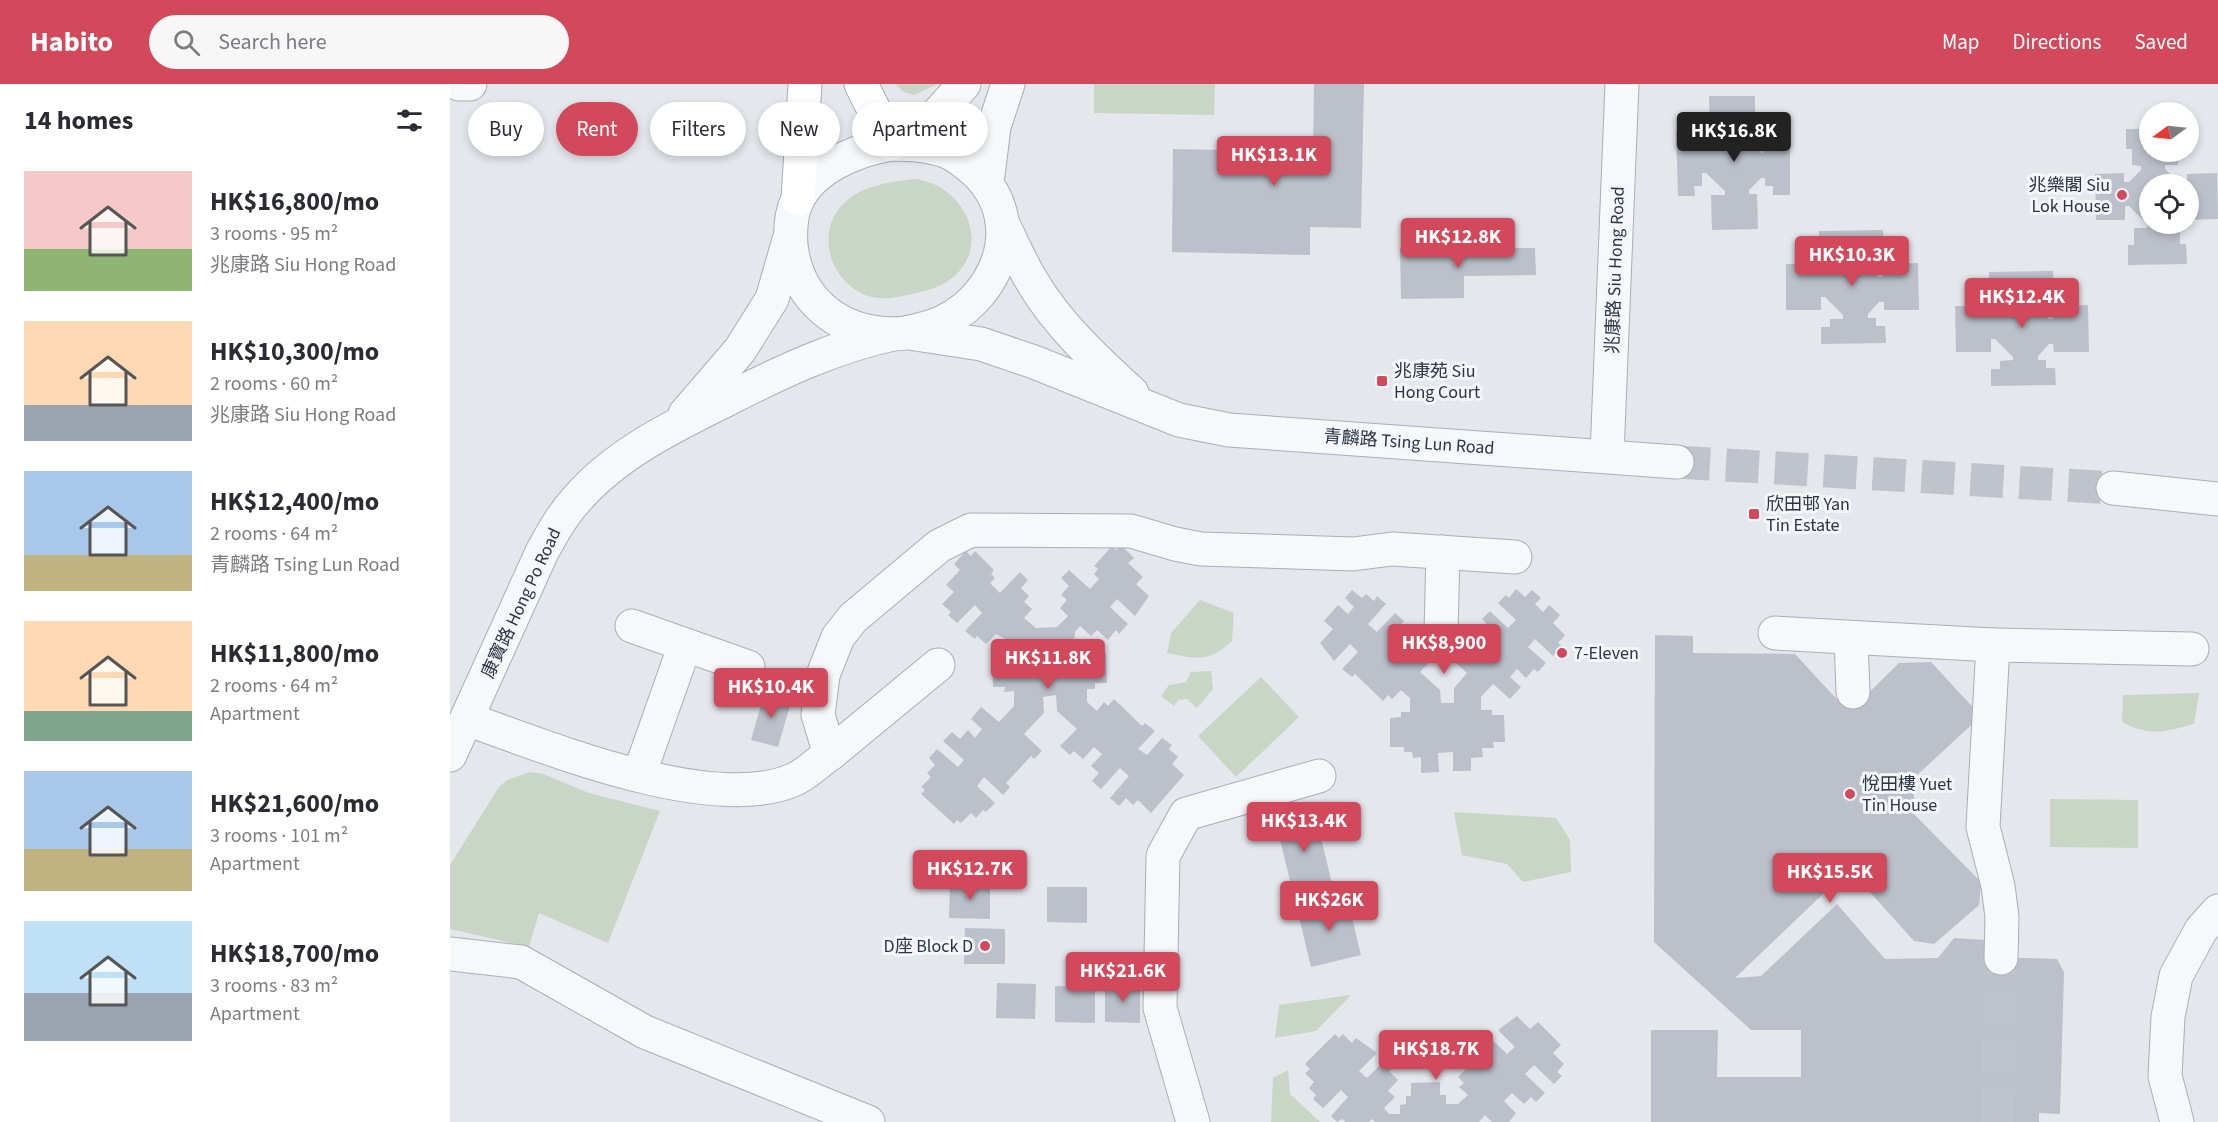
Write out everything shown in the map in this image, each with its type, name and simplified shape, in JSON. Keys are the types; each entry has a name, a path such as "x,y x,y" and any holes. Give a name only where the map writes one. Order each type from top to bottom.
{"main road":[{"path":"798,199 805,84"},
{"path":"861,84 873,102"}],"street":[{"path":"459,84 470,84"},
{"path":"945,102 964,84"},
{"path":"987,183 994,127 1008,84"},
{"name":"兆康路 Siu Hong Road","path":"1607,455 1622,84"},
{"path":"852,155 830,167 811,182 798,199 790,237 793,263 812,300 849,324 871,332 901,334 947,321 969,307 986,287 996,269 1001,247 1002,222 987,183 966,163 954,156"},
{"name":"青麟路 Tsing Lun Road","path":"1002,222 1033,284 1060,320 1099,363 1145,405"},
{"name":"康寶路 Hong Po Road","path":"674,426 740,350 772,299 790,237"},
{"name":"青麟路 Tsing Lun Road","path":"901,334 981,344 1145,405 1179,420 1229,430 1607,455 1677,462"},
{"name":"康寶路 Hong Po Road","path":"450,755 542,552 558,522 577,498 602,475 674,426 854,342 901,334"},
{"path":"2113,488 2218,499"},
{"path":"830,754 818,715 823,675 838,637 853,618 939,546 971,530 1131,531 1143,532 1175,544 1201,549 1353,554 1392,549 1515,557"},
{"path":"1441,632 1443,552"},
{"path":"632,626 748,668"},
{"path":"1775,633 1993,645 2192,649"},
{"path":"1851,638 1853,692"},
{"path":"639,775 685,645"},
{"path":"1993,645 1983,827 1998,886 2002,917 2001,958"},
{"path":"467,719 603,766 639,775 695,785 756,790 794,780 830,754 938,665"},
{"path":"1193,1122 1160,1008 1163,856 1186,814 1319,776"},
{"path":"2177,1122 2165,1076 2168,1017 2176,976 2212,928"},
{"path":"450,954 521,962 645,1032 868,1122"}],"green space":[{"path":"895,84 937,84 914,95 904,92"},
{"path":"1094,84 1215,84 1214,115 1094,113"},
{"path":"915,179 934,184 950,194 962,208 969,223 971,240 968,256 959,271 935,288 891,298 874,298 863,294 850,286 833,263 829,249 832,222 839,209 850,198 864,190 881,184"},
{"path":"1200,600 1234,613 1232,641 1216,653 1202,658 1167,653 1171,633"},
{"path":"1211,671 1213,689 1197,708 1187,699 1178,700 1174,706 1161,696 1169,685 1186,682 1191,672"},
{"path":"1261,677 1299,717 1236,777 1198,736"},
{"path":"2199,693 2194,724 2158,732 2141,730 2122,722 2123,695"},
{"path":"530,772 543,774 589,793 660,811 608,943 539,913 529,947 450,929 450,865 499,787 507,780"},
{"path":"2050,799 2138,800 2138,848 2050,847"},
{"path":"1454,812 1556,818 1570,840 1571,872 1523,882 1507,864 1462,855"},
{"path":"1351,995 1316,1031 1275,1038 1279,1005"},
{"path":"1288,1070 1290,1094 1320,1122 1271,1122 1273,1078"}],"building":[{"path":"1314,84 1364,84 1361,228 1310,227 1310,255 1172,252 1173,149 1313,152"},
{"path":"1709,96 1755,96 1755,132 1742,132 1742,136 1761,153 1764,153 1764,140 1772,140 1772,130 1790,130 1790,195 1773,195 1773,186 1765,186 1765,178 1761,178 1749,190 1749,194 1757,194 1758,229 1712,230 1711,195 1725,195 1725,191 1706,173 1702,173 1702,186 1694,186 1695,196 1678,196 1676,131 1694,131 1694,140 1702,140 1702,148 1706,148 1718,136 1718,132 1710,132"},
{"name":"兆樂閣 Siu Lok House","path":"2126,129 2139,129 2139,162 2178,162 2178,165 2165,165 2165,169 2170,174 2139,174 2139,216 2129,206 2125,206 2125,220 2096,220 2095,174 2124,173 2124,182 2129,182 2141,170 2141,166 2132,165 2132,149 2126,149"},
{"path":"2217,173 2218,219 2199,220 2199,174 2187,174"},
{"name":"兆樂閣 Siu Lok House","path":"2134,228 2139,228 2139,234 2180,234 2180,244 2186,244 2187,264 2128,265 2128,245 2134,245"},
{"path":"1883,230 1884,247 1875,247 1875,255 1861,256 1861,260 1879,277 1883,277 1883,264 1918,263 1919,310 1884,310 1884,302 1879,302 1868,314 1868,318 1876,318 1876,326 1885,326 1886,343 1821,344 1821,327 1830,327 1830,319 1843,319 1843,315 1825,297 1821,297 1821,310 1786,310 1786,264 1821,264 1821,272 1825,272 1837,260 1837,256 1828,256 1828,248 1819,248 1819,231"},
{"path":"1400,248 1535,248 1536,275 1464,276 1464,298 1401,299"},
{"path":"2053,271 2054,289 2044,289 2044,297 2031,297 2031,301 2049,319 2053,319 2053,306 2088,305 2089,352 2054,352 2053,344 2049,344 2038,356 2038,360 2046,360 2046,368 2055,368 2056,385 1991,386 1991,369 2000,369 2000,361 2013,360 2013,357 1995,339 1991,339 1991,352 1956,352 1955,306 1990,306 1991,314 1995,314 2006,302 2006,298 1998,298 1998,290 1989,290 1989,272"},
{"path":"1121,545 1134,558 1128,563 1143,577 1136,584 1149,596 1135,616 1117,599 1110,607 1128,624 1119,634 1116,630 1108,640 1097,630 1091,636 1080,626 1075,632 1074,643 1084,643 1084,648 1093,648 1093,653 1106,653 1107,683 1095,683 1095,689 1087,689 1087,702 1097,711 1104,702 1108,706 1114,699 1142,726 1145,723 1155,731 1138,749 1147,755 1162,738 1172,745 1169,749 1178,757 1172,764 1184,775 1151,813 1138,800 1133,805 1126,798 1119,806 1110,798 1129,776 1120,768 1101,789 1092,781 1099,773 1091,766 1102,754 1094,747 1083,759 1074,751 1070,755 1060,746 1077,729 1057,711 1056,695 1043,697 1044,713 1024,734 1042,751 1034,759 1031,756 1006,783 1010,787 1003,795 984,777 977,786 995,803 986,812 983,810 976,818 971,813 961,823 957,820 954,824 921,794 925,790 921,787 931,777 927,773 935,765 929,758 937,749 958,767 964,760 943,741 952,732 960,739 968,730 975,738 982,729 971,719 981,707 999,722 1014,706 1014,691 1004,692 1005,687 993,687 992,658 1003,657 1003,652 1011,652 1011,642 996,634 986,644 977,636 975,639 965,631 982,613 975,605 957,623 948,615 951,612 942,604 954,592 946,585 960,570 954,564 966,551 971,556 975,551 994,570 991,574 995,578 990,583 1000,593 1020,572 1028,580 1021,588 1029,596 1024,602 1032,609 1024,618 1036,628 1057,627 1068,616 1060,608 1067,600 1061,595 1069,586 1061,578 1069,570 1090,589 1099,579 1094,574 1098,569 1094,566 1112,546 1116,550"},
{"path":"1516,589 1525,597 1532,590 1541,598 1535,604 1543,612 1549,605 1560,615 1553,623 1565,635 1558,643 1562,646 1553,656 1535,639 1528,647 1546,663 1538,672 1534,669 1526,678 1517,669 1510,677 1521,687 1510,699 1493,684 1481,697 1481,710 1492,710 1492,715 1504,715 1505,742 1493,742 1494,748 1482,748 1483,757 1471,758 1471,771 1453,771 1453,752 1438,753 1439,772 1421,773 1421,757 1413,758 1412,752 1404,752 1404,747 1390,747 1390,718 1401,717 1401,712 1410,712 1410,698 1401,690 1392,699 1388,695 1383,701 1355,674 1352,677 1342,669 1358,652 1350,644 1334,661 1320,643 1333,629 1324,621 1338,605 1348,614 1354,607 1345,598 1352,590 1362,598 1366,594 1374,601 1377,596 1386,604 1368,624 1377,632 1395,613 1404,621 1399,626 1407,633 1398,644 1406,652 1416,641 1428,651 1425,656 1430,661 1420,672 1440,690 1441,703 1454,703 1454,688 1467,673 1456,663 1461,657 1458,654 1486,623 1482,619 1490,611 1508,628 1516,620 1498,603 1506,595 1509,598"},
{"path":"1655,635 1693,636 1693,653 1795,654 1842,705 1853,708 1899,663 1931,662 1981,716 1914,778 1914,814 1981,882 1979,905 1934,944 1914,941 1849,869 1735,978 1761,976 1837,904 1885,959 1938,958 1954,938 1986,940 1986,957 2057,959 2064,972 2060,1114 2039,1113 2039,1122 1651,1122 1651,1030 1718,1030 1717,1077 1801,1077 1801,1030 1751,1030 1654,942"},
{"path":"765,691 792,698 778,747 751,740"},
{"path":"1315,814 1332,883 1293,893 1276,823"},
{"path":"950,883 990,883 990,919 949,918"},
{"path":"1047,887 1087,887 1087,923 1047,922"},
{"path":"1347,897 1361,955 1311,967 1297,909"},
{"name":"D座 Block D","path":"965,928 1005,929 1005,964 964,964"},
{"path":"997,983 1036,984 1035,1019 996,1018"},
{"path":"1105,983 1140,983 1140,1023 1105,1022"},
{"path":"1055,986 1095,987 1095,1023 1055,1022"},
{"path":"1517,1016 1530,1029 1538,1022 1561,1045 1553,1053 1564,1064 1557,1072 1562,1076 1554,1084 1534,1065 1525,1074 1545,1093 1536,1102 1531,1097 1524,1104 1512,1093 1504,1101 1516,1113 1509,1122 1492,1122 1485,1115 1479,1122 1375,1122 1372,1119 1369,1122 1346,1122 1342,1119 1337,1122 1331,1116 1348,1097 1341,1090 1323,1108 1313,1099 1316,1095 1309,1088 1314,1082 1305,1073 1310,1069 1305,1064 1335,1034 1339,1038 1343,1034 1352,1043 1356,1038 1377,1053 1359,1071 1367,1078 1385,1060 1392,1069 1389,1071 1398,1080 1388,1091 1395,1097 1384,1108 1389,1114 1400,1114 1400,1105 1406,1104 1406,1096 1411,1096 1411,1083 1440,1082 1440,1095 1446,1095 1446,1104 1458,1104 1468,1095 1459,1087 1464,1083 1458,1077 1485,1050 1482,1046 1490,1038 1507,1054 1515,1047 1498,1030"}],"tunnel":[{"path":"1677,462 2113,488"},
{"path":"1998,1122 2001,958"}],"place":[{"name":"兆樂閣 Siu Lok House","path":"2122,195"},
{"name":"兆康苑 Siu Hong Court","path":"1382,381"},
{"name":"欣田邨 Yan Tin Estate","path":"1754,514"},
{"name":"7-Eleven","path":"1562,653"},
{"name":"悅田樓 Yuet Tin House","path":"1850,794"},
{"name":"D座 Block D","path":"985,946"}]}
